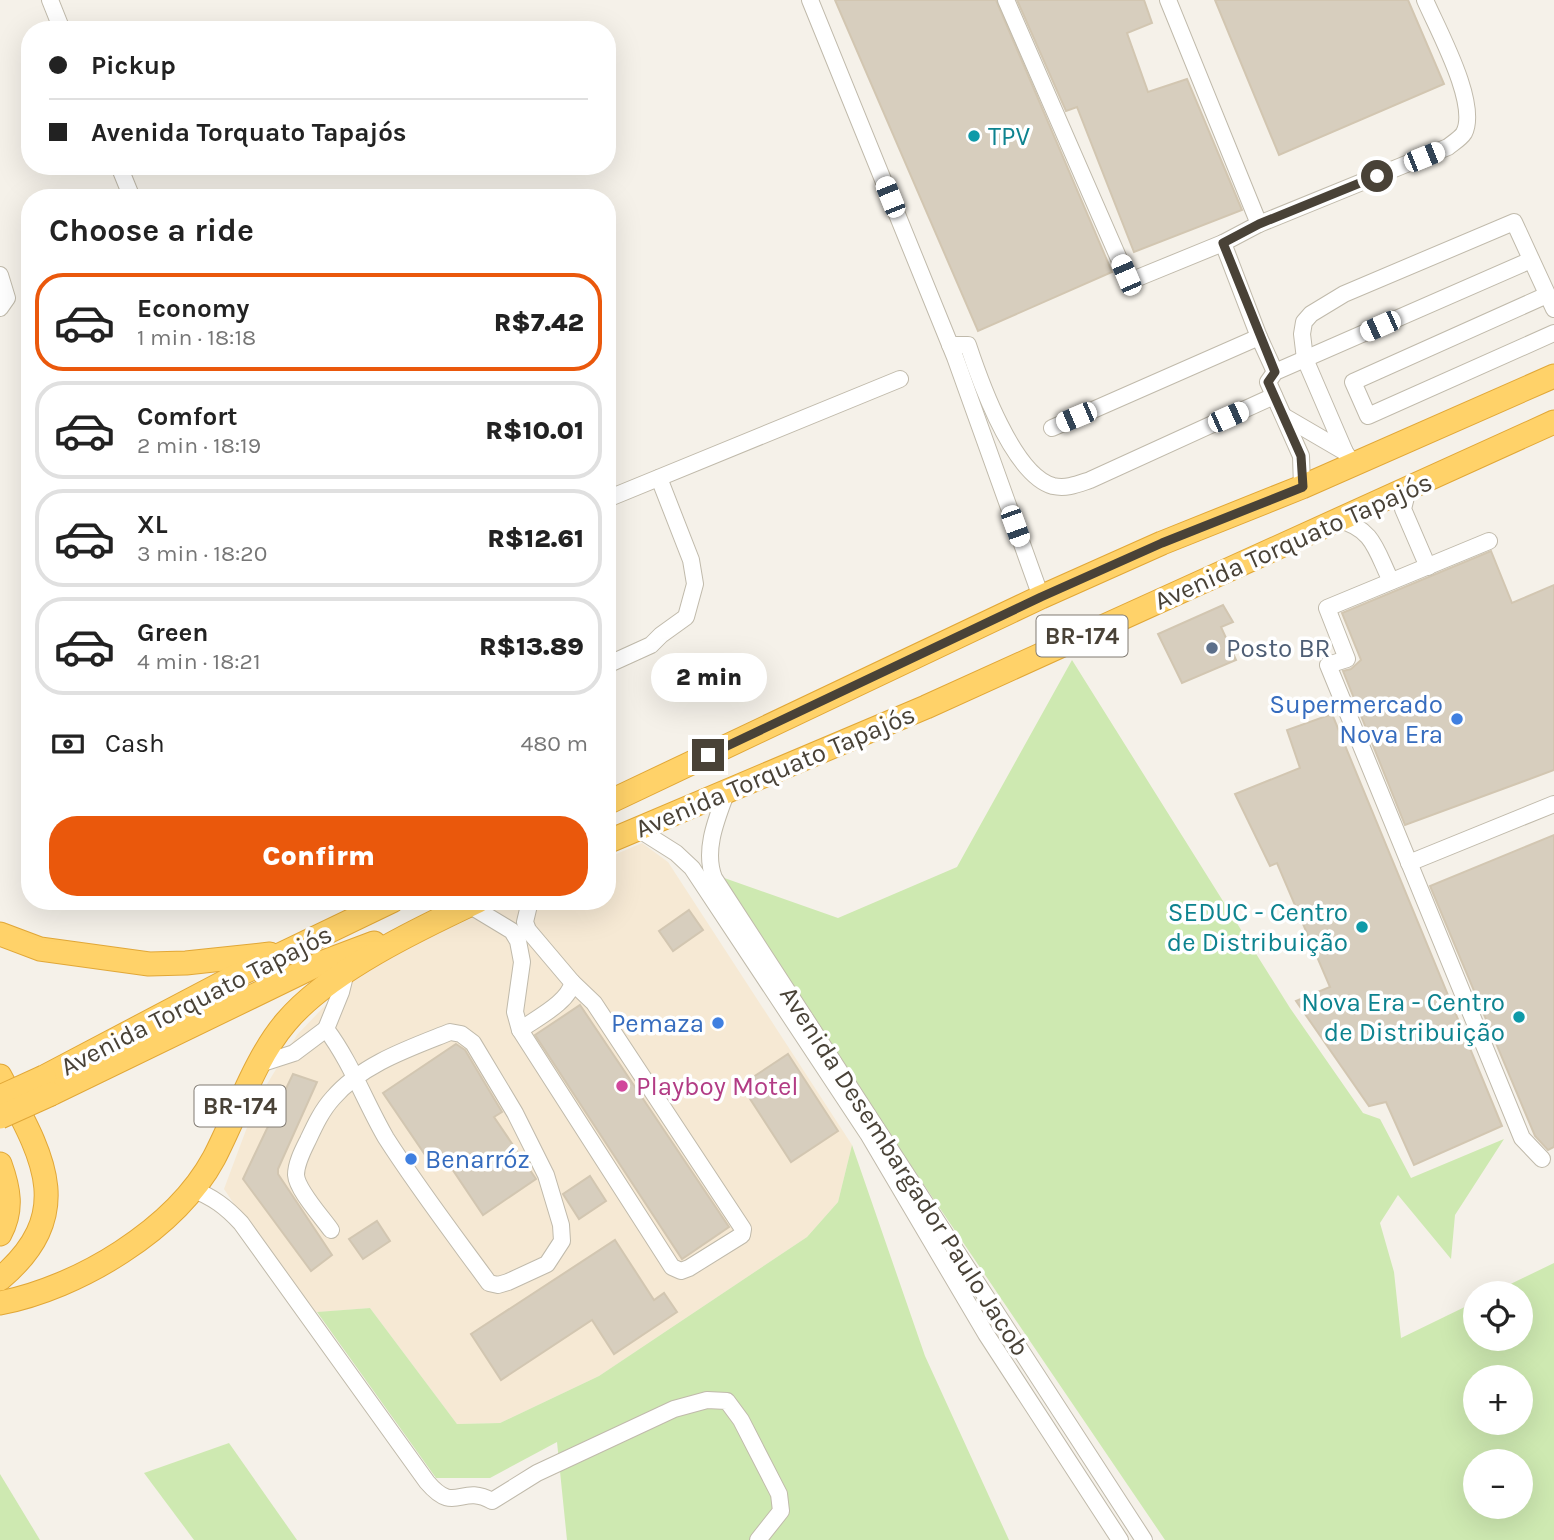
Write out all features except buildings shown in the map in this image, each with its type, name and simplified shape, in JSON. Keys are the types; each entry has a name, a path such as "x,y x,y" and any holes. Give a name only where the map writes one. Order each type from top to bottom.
{"highway":[{"name":"Avenida Torquato Tapajós","path":"616,799 1041,597 1162,543 1303,487 1349,458 1554,376"},
{"name":"Avenida Torquato Tapajós","path":"616,838 922,709 1554,422"},
{"name":"Avenida Torquato Tapajós","path":"0,1097 48,1086 287,952 373,910"},
{"name":"Avenida Torquato Tapajós","path":"0,1303 29,1297 94,1268 145,1235 192,1189 212,1162 260,1064 285,1023 313,996 346,972 459,910"},
{"path":"0,1117 48,1086 321,962 447,916"},
{"path":"0,934 40,949 149,964 186,963 287,952"},
{"path":"0,1076 42,1160 45,1203 36,1238 13,1268 0,1279"},
{"path":"0,1164 10,1197 9,1210 0,1234"}],"street":[{"path":"50,0 58,21"},
{"path":"810,0 950,345 1041,597"},
{"path":"1006,0 1126,275 1135,279 1223,243 1259,224 1448,147 1464,134 1468,114 1466,95 1425,0"},
{"path":"1168,0 1259,224"},
{"path":"1349,458 1305,359 1302,334 1304,323 1311,314 1344,294 1514,222 1551,302 1353,382 1368,416 1554,333"},
{"path":"1223,243 1275,372"},
{"path":"1303,487 1301,456 1268,382 1275,372 1531,260"},
{"path":"0,275 7,298 0,308"},
{"path":"1052,428 1259,337"},
{"path":"950,345 968,345 993,412 1005,435 1033,475 1052,486 1071,487 1090,480 1274,396"},
{"path":"616,495 900,379"},
{"path":"1285,417 1349,458"},
{"path":"616,661 652,645 686,617 695,584 691,560 659,478"},
{"path":"1413,486 1403,509 1428,567"},
{"path":"1339,520 1364,530 1391,581"},
{"path":"1489,541 1327,608 1346,659 1328,665 1522,1138 1542,1159"},
{"name":"Avenida Desembargador Paulo Jacob","path":"727,791 710,848 710,869 714,878 1144,1540"},
{"path":"1409,863 1554,804"},
{"name":"Avenida Desembargador Paulo Jacob","path":"638,829 676,853 692,868 868,1134 1010,1371 1120,1540"},
{"path":"483,910 512,931 518,941 522,962 515,1012 520,1030 672,1267 681,1271 689,1269 742,1235 741,1222 594,1003 572,982 528,930 525,922 528,910"},
{"path":"260,1064 294,1053 327,1029 346,972"},
{"path":"520,1030 563,999 572,989 572,982"},
{"path":"327,1029 340,1048 355,1079 386,1136 489,1283 498,1285 508,1282 547,1264 562,1241 561,1225 546,1175 515,1113 473,1043 461,1034 450,1031 387,1058 355,1079 334,1096 322,1112 300,1158 296,1177 331,1230"},
{"path":"192,1189 209,1196 241,1223 436,1493 445,1498 480,1494 492,1501 537,1473 674,1409 707,1400 727,1401 741,1420 779,1494 781,1511 758,1540"},
{"path":"1010,1371 1028,1361"}],"shaded area":[{"path":"642,843 668,862 852,1145 838,1202 807,1237 599,1376 500,1423 457,1424 370,1308 307,1313 224,1189 267,1084 297,1035 338,992 389,956 489,910 616,910 616,854"}],"green space":[{"path":"1072,660 1290,1008 1363,1113 1380,1119 1411,1178 1504,1139 1455,1215 1451,1259 1398,1195 1380,1223 1394,1272 1401,1338 1463,1308 1463,1351 1533,1351 1533,1281 1517,1281 1554,1263 1554,1540 1165,1540 713,874 838,918 957,867"},
{"path":"852,1145 925,1356 1009,1540 567,1540 557,1442 490,1478 436,1478 317,1312 370,1308 457,1424 500,1423 599,1376 807,1237 838,1202"},
{"path":"229,1443 297,1540 194,1540 144,1473"},
{"path":"0,1474 40,1540 0,1540"}],"place":[{"name":"TPV","path":"974,136"},
{"name":"Posto BR","path":"1212,648"},
{"name":"Supermercado Nova Era","path":"1457,719"},
{"name":"SEDUC - Centro de Distribuição","path":"1362,927"},
{"name":"Nova Era - Centro de Distribuição","path":"1519,1017"},
{"name":"Pemaza","path":"718,1023"},
{"name":"Playboy Motel","path":"622,1086"},
{"name":"Benarróz","path":"411,1159"}],"route":[{"path":"708,755 1041,597 1162,543 1303,487 1301,456 1268,382 1275,372 1223,243 1259,224 1377,176"}]}
